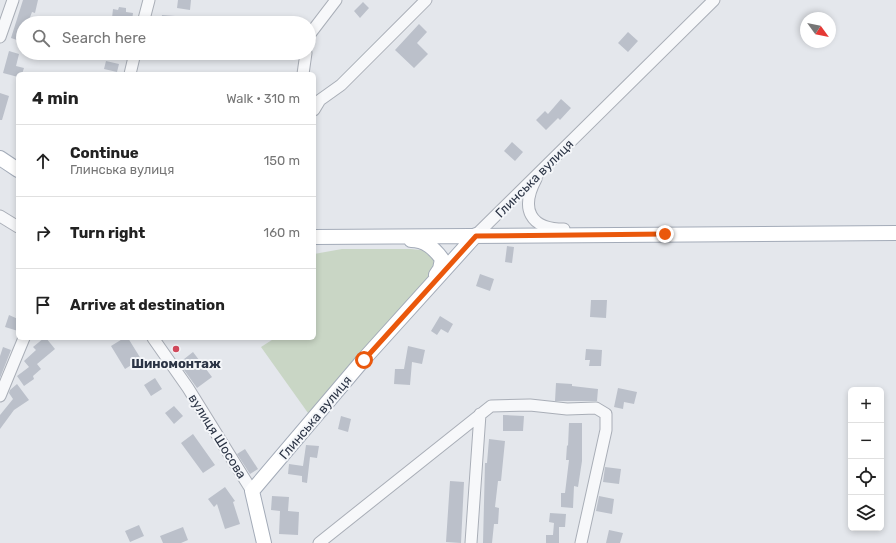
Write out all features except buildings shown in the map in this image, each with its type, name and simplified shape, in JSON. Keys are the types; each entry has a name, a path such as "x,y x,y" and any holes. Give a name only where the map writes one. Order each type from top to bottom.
{"main road":[{"path":"0,158 16,169"},
{"path":"316,237 896,233"},
{"path":"374,236 379,239 416,240 425,243 435,250 442,259 440,269 430,286"},
{"name":"Глинська вулиця","path":"252,491 364,360 476,236"},
{"name":"вулиця Шосова","path":"252,491 264,543"}],"street":[{"path":"0,37 13,0"},
{"path":"145,16 149,0"},
{"path":"316,26 336,0"},
{"path":"316,107 320,100 341,85 426,0"},
{"name":"Глинська вулиця","path":"476,236 714,0"},
{"path":"130,72 133,60"},
{"path":"304,72 305,60"},
{"path":"540,172 527,201 530,215 537,223 551,229 626,229 665,234"},
{"path":"0,216 16,226"},
{"path":"0,396 23,340"},
{"name":"вулиця Шосова","path":"154,340 188,388 252,491"},
{"path":"319,543 491,406 530,405 567,409 596,408 606,414 606,430 582,543"},
{"path":"471,543 480,414"}],"green space":[{"path":"342,249 411,249 429,251 442,265 313,420 261,347 272,340 316,340 316,254"}],"place":[{"name":"Шиномонтаж","path":"176,349"}],"route":[{"path":"364,360 476,236 665,234"}]}
